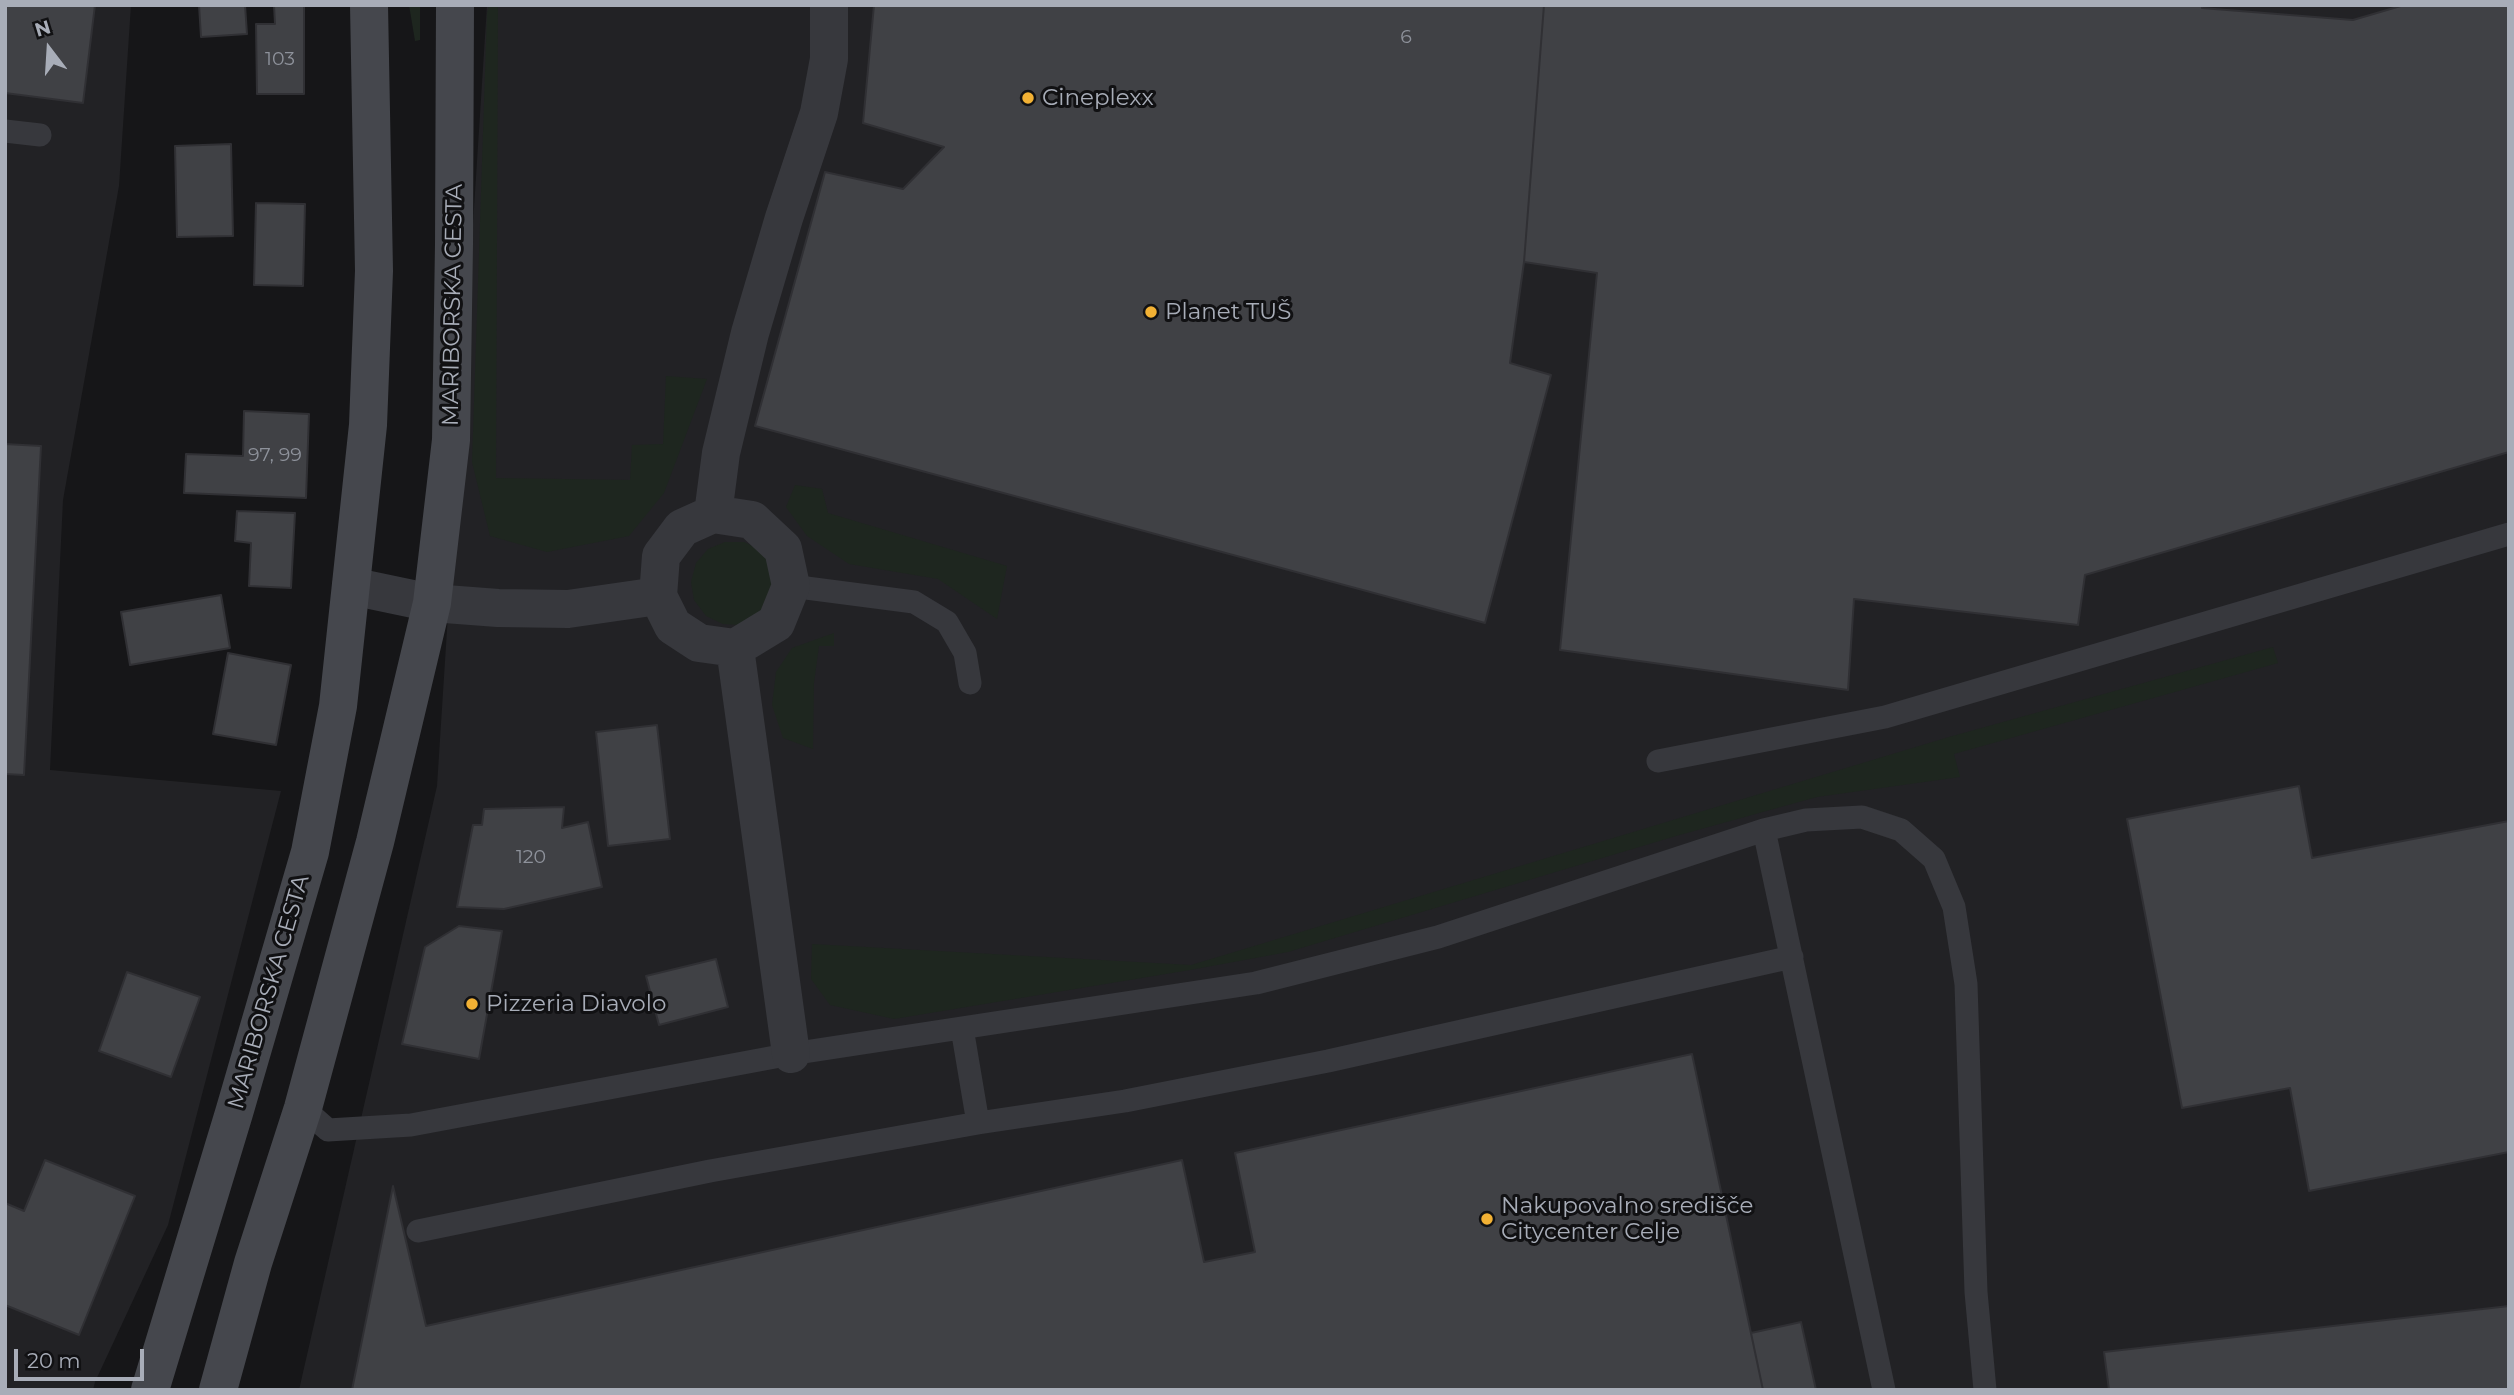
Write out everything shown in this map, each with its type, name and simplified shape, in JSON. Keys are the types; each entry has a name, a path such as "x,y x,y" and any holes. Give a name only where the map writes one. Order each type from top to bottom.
{"main road":[{"name":"MARIBORSKA CESTA","path":"150,1390 310,852 338,706 368,425 373,284 369,5"},
{"name":"MARIBORSKA CESTA","path":"218,1390 253,1263 303,1108 375,842 432,603 451,440 455,5"}],"street":[{"path":"713,514 721,453 750,333 819,113 829,59 829,5"},
{"path":"713,514 752,520 783,550 791,586 776,623 735,648 699,643 673,626 658,596 661,556 682,528 713,514"},
{"path":"351,586 432,603 498,608 568,609 658,596"},
{"path":"735,648 791,1054"}],"lane":[{"path":"5,131 40,135"},
{"path":"1658,761 1885,717 2509,534"},
{"path":"791,586 915,602 947,622 965,653 970,683"},
{"path":"303,1108 328,1130 411,1125 791,1054 1256,983 1438,937 1764,830 1806,820 1862,817 1901,830 1934,859 1954,907 1966,984 1976,1293 1985,1390"},
{"path":"1764,830 1884,1390"},
{"path":"418,1231 710,1171 978,1123 1125,1101 1328,1062 1792,957"},
{"path":"962,1028 978,1123"}],"shaded area":[{"path":"5,5 131,5 119,186 63,500 50,770 281,791 168,1225 93,1390 5,1390"},
{"path":"409,5 420,5 420,40 415,41"},
{"path":"487,5 2509,5 2509,1390 299,1390 437,786"},
{"path":"489,5 498,5 496,478 630,480 632,445 663,444 666,376 707,379 664,493 629,536 547,552 490,536 472,462"},
{"path":"795,485 822,489 828,513 1007,566 997,619 938,579 849,564 807,536 786,507"},
{"path":"725,542 744,542 761,550 773,566 772,602 742,625 723,624 706,616 694,600 691,582 696,563 708,549"},
{"path":"834,633 834,646 819,646 814,683 813,749 783,738 772,705 776,672 792,648"},
{"path":"2273,647 2278,663 1954,754 1960,777 1817,797 1676,836 1288,952 894,1019 830,1005 811,979 812,944 1191,965 1949,737"}],"building":[{"path":"5,5 95,5 83,103 5,93"},
{"path":"199,5 245,5 247,34 201,37"},
{"path":"274,5 304,5 304,94 257,94 256,24 275,24"},
{"name":"Planet TUŠ","path":"874,5 1544,5 1524,262 1510,363 1551,375 1485,623 755,426 825,172 903,189 944,147 863,123"},
{"path":"1544,5 2202,5 2202,8 2353,20 2404,5 2509,5 2509,452 2085,575 2078,625 1854,599 1848,690 1560,650 1597,273 1524,262"},
{"path":"231,144 233,236 177,237 175,146"},
{"path":"256,203 305,204 303,286 254,285"},
{"path":"244,411 309,414 306,498 184,493 186,454 243,456"},
{"path":"5,444 41,446 24,775 5,774"},
{"path":"237,511 295,513 291,588 249,586 251,543 235,541"},
{"path":"221,595 230,648 130,665 121,612"},
{"path":"228,653 291,665 276,745 213,734"},
{"path":"657,725 670,839 608,846 596,732"},
{"path":"2299,786 2312,858 2509,821 2509,1152 2309,1191 2290,1088 2182,1108 2127,819"},
{"path":"564,807 562,828 588,822 602,887 504,909 457,907 473,825 482,825 484,809"},
{"path":"459,926 502,931 479,1059 402,1044 425,947"},
{"path":"716,959 728,1007 659,1025 646,976"},
{"path":"127,972 200,997 171,1077 99,1051"},
{"name":"Nakupovalno središče Citycenter Celje","path":"1692,1054 1763,1390 352,1390 393,1186 426,1326 1182,1160 1204,1262 1255,1252 1235,1153"},
{"path":"45,1160 135,1196 79,1335 5,1305 5,1203 24,1211"},
{"path":"2509,1306 2509,1390 2109,1390 2104,1352"},
{"path":"1801,1322 1816,1390 1763,1390 1751,1333"}],"place":[{"name":"Cineplexx","path":"1028,98"},
{"name":"Planet TUŠ","path":"1151,312"},
{"name":"Pizzeria Diavolo","path":"472,1004"},
{"name":"Nakupovalno središče Citycenter Celje","path":"1487,1219"}]}
